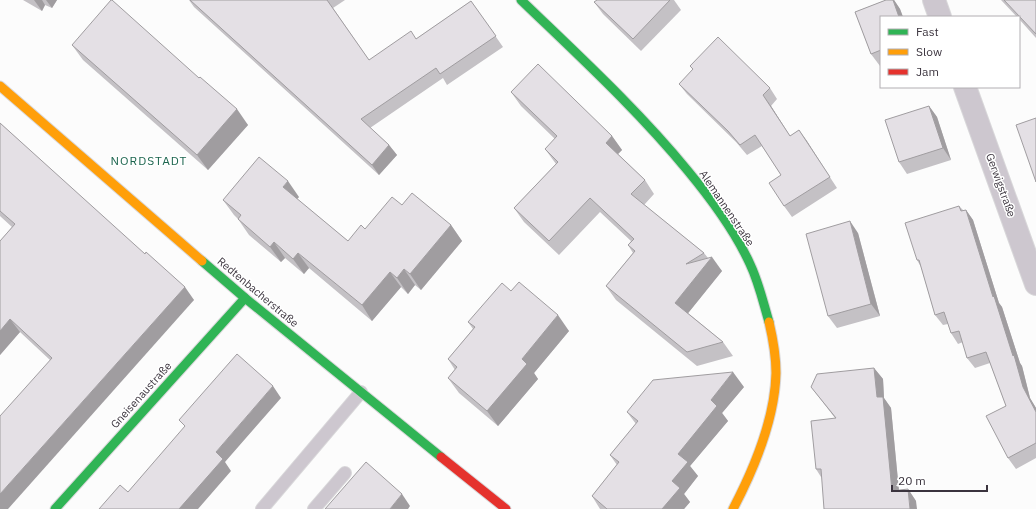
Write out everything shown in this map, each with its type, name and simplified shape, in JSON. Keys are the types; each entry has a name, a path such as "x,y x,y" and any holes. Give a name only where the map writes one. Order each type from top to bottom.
{"street":[{"name":"Alemannenstraße","path":"521,0 633,109 680,161 710,200 734,235 750,265 761,293 773,339 776,374 771,413 760,450 733,509"},
{"path":"934,0 940,16"},
{"name":"Redtenbacherstraße","path":"0,86 245,298 506,509"},
{"name":"Gerwigstraße","path":"965,88 1036,284"},
{"name":"Gneisenaustraße","path":"56,509 245,298"}],"lane":[{"path":"263,509 361,392"},
{"path":"314,509 345,473"}],"building":[{"path":"111,0 199,78 200,77 237,109 197,155 72,45"},
{"path":"190,0 327,0 369,60 411,31 416,39 471,1 496,36 440,74 436,68 361,119 389,145 372,165"},
{"path":"597,0 670,0 633,39 594,2"},
{"path":"886,0 893,0 899,16 880,16 880,50 871,54 855,12"},
{"path":"1004,0 1036,0 1036,34 1020,16"},
{"path":"718,37 770,88 763,95 790,136 799,130 830,177 784,206 769,183 781,175 755,135 740,145 728,131 679,84 693,69 690,66"},
{"path":"538,64 612,136 606,143 645,180 631,194 704,253 686,264 712,257 675,303 723,342 687,352 606,286 635,251 628,245 634,239 590,198 549,241 514,208 558,162 545,149 557,136 511,92"},
{"path":"929,106 943,148 899,162 885,120"},
{"path":"1036,118 1036,182 1016,125"},
{"path":"0,123 145,254 146,252 185,287 0,494 0,416 52,358 10,319 0,331 0,241 15,224 0,211"},
{"path":"259,157 288,181 283,187 348,241 361,225 365,229 392,197 402,205 412,193 451,225 410,274 404,269 397,278 390,272 362,305 298,253 293,259 274,242 270,247 238,219 241,215 223,200"},
{"path":"959,206 961,211 966,210 993,297 994,296 1013,356 1014,355 1023,387 1036,412 1036,443 1008,458 986,416 1006,406 986,352 967,358 959,331 951,333 944,312 935,315 919,260 917,260 905,223"},
{"path":"850,221 871,304 828,316 806,234"},
{"path":"519,282 558,315 522,359 527,364 487,411 448,378 457,367 448,359 475,327 468,322 502,283 511,291"},
{"path":"237,354 273,386 216,452 223,459 179,509 99,509 120,485 128,492 185,426 179,420"},
{"path":"874,368 877,397 883,397 892,491 908,489 910,509 824,509 821,469 816,469 811,421 836,418 811,387 817,374"},
{"path":"733,372 711,400 717,406 678,454 688,462 672,481 680,488 662,509 607,509 592,496 619,462 610,455 638,421 627,412 653,380"},
{"path":"366,462 402,494 390,509 325,509"}],"traffic: fast":[{"path":"521,0 628,104 669,148 706,193 730,228 750,264 761,293 769,322"},
{"path":"202,261 245,298 441,457"},
{"path":"55,509 245,298"}],"traffic: slow":[{"path":"0,86 202,261"},
{"path":"733,509 756,460 772,408 775,390 776,367 769,322"}],"traffic: jam":[{"path":"441,457 506,509"}],"district":[{"name":"NORDSTADT","path":"149,160"}]}
